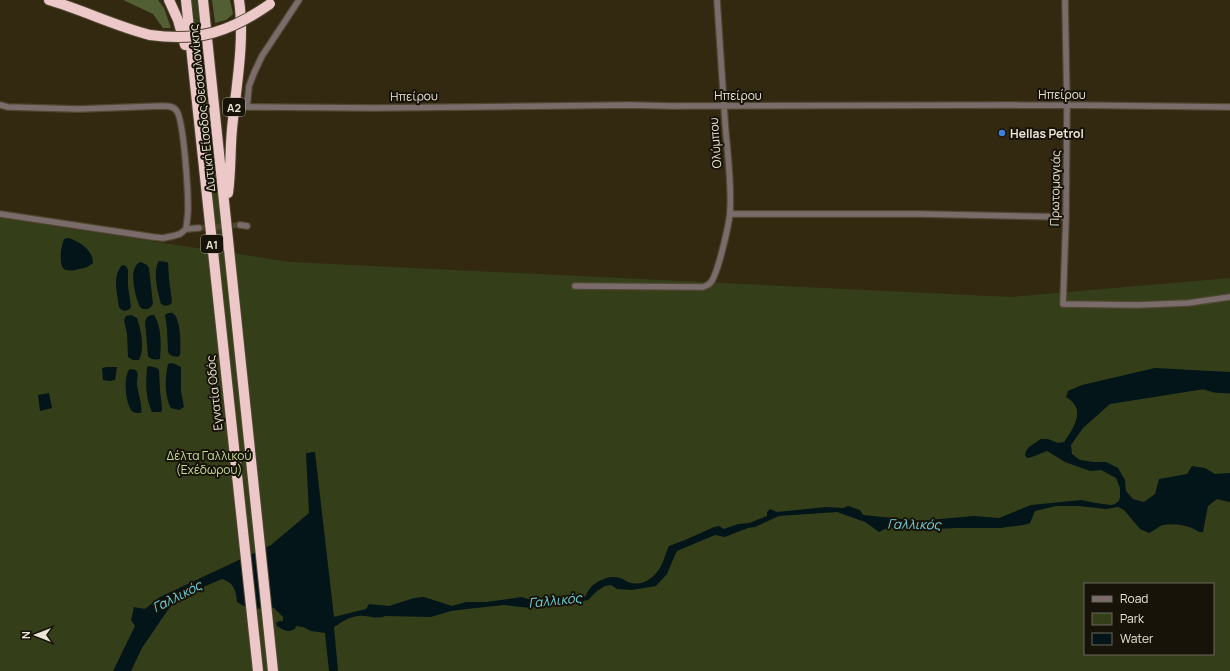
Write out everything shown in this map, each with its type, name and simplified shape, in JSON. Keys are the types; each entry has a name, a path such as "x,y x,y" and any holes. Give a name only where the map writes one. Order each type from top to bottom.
{"highway":[{"path":"49,0 133,31 150,35 180,38 194,37 226,30 246,20 272,2"},
{"path":"169,0 178,20 185,44 191,85 198,111"},
{"name":"Δυτική Είσοδος Θεσσαλονίκης","path":"186,0 198,111"},
{"name":"Δυτική Είσοδος Θεσσαλονίκης","path":"203,0 226,213"},
{"name":"Α2","path":"226,213 229,187 231,137 241,40 239,0"},
{"name":"Εγνατία Οδός","path":"198,111 233,449 258,671"},
{"name":"Α1","path":"226,213 273,670"}],"street":[{"name":"Ηπείρου","path":"299,0 262,56 249,86 247,107 374,108 630,105 1230,106"},
{"name":"Ολύμπου","path":"575,286 703,287 712,282 725,240 730,214 717,0"},
{"name":"Πρωτομαγιάς","path":"1066,0 1066,217 1063,304 1138,305 1188,303 1230,297"},
{"path":"0,105 8,107 78,109 162,106 174,108 178,111 180,116 184,142 188,207 186,230"},
{"path":"0,214 163,238 180,234 186,230 199,228"},
{"path":"730,214 921,214 1066,217"},
{"path":"240,225 247,226"}],"green space":[{"path":"123,0 158,0 164,8 171,28 163,28 153,14"},
{"name":"Δέλτα Γαλλικού (Εχέδωρου)","path":"189,0 197,0 225,252 290,262 1011,297 1230,278 1230,671 0,671 0,218 216,251"},
{"path":"212,0 230,0 233,14 226,20 215,23"}],"water":[{"path":"69,238 81,244 88,250 91,254 93,263 86,267 68,271 63,268 61,261 62,245 64,239"},
{"path":"159,261 168,263 172,301 171,304 166,306 161,304 156,282 156,270"},
{"path":"141,262 149,268 153,304 147,309 142,309 140,307 133,282 134,269"},
{"path":"122,265 126,266 128,270 128,286 131,307 125,311 119,307 116,285 117,275"},
{"path":"168,313 174,314 178,322 180,334 180,355 178,357 172,356 168,351 165,315"},
{"path":"131,315 137,318 141,333 142,350 139,360 133,360 128,357 127,334 124,320 126,316"},
{"path":"154,315 157,320 160,331 160,359 155,360 148,356 145,322 147,317"},
{"path":"171,363 181,367 181,391 184,407 179,410 171,408 167,398 167,369 168,364"},
{"path":"149,366 159,370 161,412 152,412 148,401 146,379 147,367"},
{"path":"117,367 115,380 103,380 102,368"},
{"path":"1155,368 1230,372 1230,385 1110,404 1083,428 1071,445 1072,454 1080,460 1106,462 1118,468 1125,480 1126,491 1133,499 1144,502 1155,494 1159,479 1187,474 1192,466 1205,468 1215,474 1230,473 1230,501 1217,499 1208,506 1203,532 1199,532 1186,526 1167,524 1149,533 1140,529 1124,510 1118,507 1106,509 1079,506 1056,506 1035,511 1030,523 1000,528 916,530 889,527 879,532 865,522 837,512 779,516 755,527 748,528 725,537 715,535 677,551 667,574 656,586 632,590 617,589 611,585 605,586 597,591 588,600 558,606 544,605 530,608 504,605 451,611 431,617 352,617 334,627 338,671 329,671 325,633 311,631 303,627 296,626 295,629 290,631 281,629 276,623 283,621 283,617 274,608 264,609 241,605 237,602 236,594 232,585 222,579 176,599 142,648 131,671 113,671 135,626 131,620 134,607 145,609 160,597 271,545 309,513 306,453 315,452 334,617 366,609 369,604 389,606 414,598 424,597 452,606 466,602 486,602 522,597 534,601 550,598 585,597 594,584 608,577 619,578 636,584 645,582 659,570 669,546 714,527 719,526 724,529 738,524 749,523 767,516 767,512 770,509 777,512 826,507 843,508 848,506 860,510 863,515 922,521 974,516 999,518 1031,505 1081,500 1111,505 1115,504 1119,501 1120,497 1120,488 1116,478 1101,470 1090,471 1065,462 1047,451 1027,458 1025,455 1026,451 1029,447 1041,439 1048,439 1058,443 1064,442 1077,418 1074,404 1066,397 1068,391 1082,385"},
{"path":"130,369 136,370 137,373 137,387 141,413 133,412 126,396 126,377"},
{"path":"49,393 52,408 40,411 38,395"}],"waterway":[{"name":"Γαλλικός","path":"1201,384 1214,388 1230,389"}],"tunnel":[{"path":"199,228 240,225"}],"place":[{"name":"Hellas Petrol","path":"1002,133"}]}
